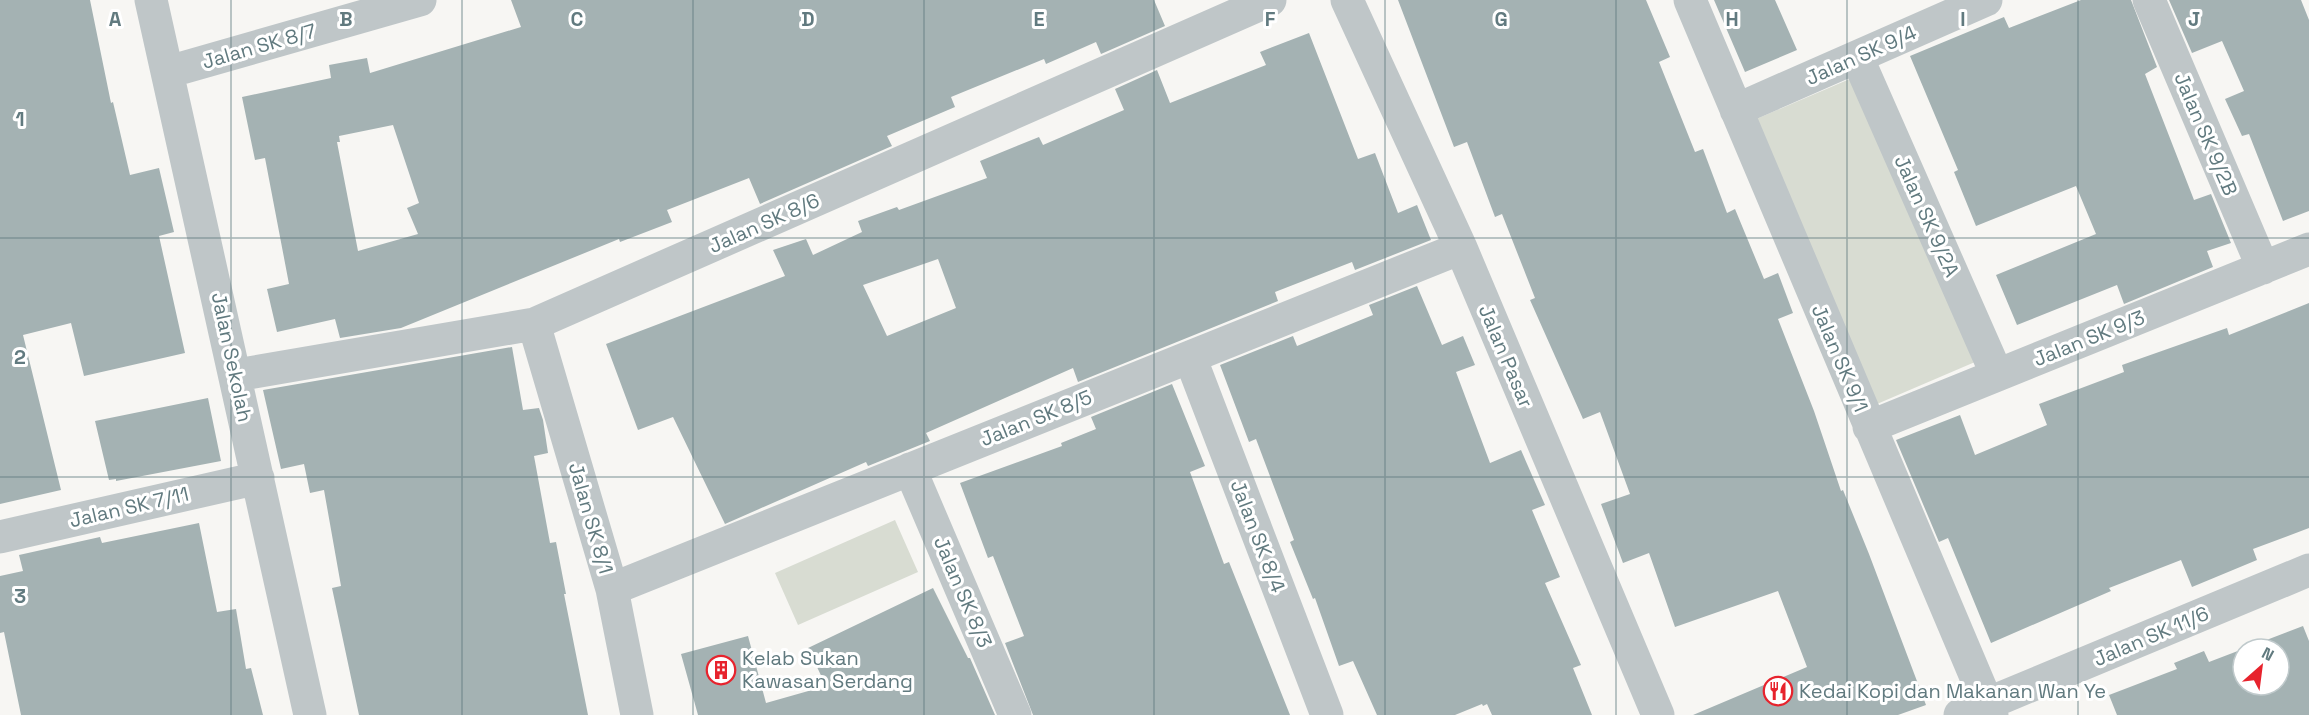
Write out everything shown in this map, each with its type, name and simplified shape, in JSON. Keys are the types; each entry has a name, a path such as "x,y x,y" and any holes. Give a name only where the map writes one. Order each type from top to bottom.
{"street":[{"name":"Jalan Sekolah","path":"151,0 237,375 310,715"},
{"name":"Jalan SK 8/7","path":"168,72 420,0"},
{"name":"Jalan SK 8/6","path":"237,375 534,324 1270,0"},
{"name":"Jalan Pasar","path":"1347,0 1461,248 1658,715"},
{"name":"Jalan SK 9/1","path":"1690,0 1869,427 1980,711"},
{"name":"Jalan SK 9/4","path":"1736,110 1986,0"},
{"name":"Jalan SK 9/2B","path":"2149,0 2264,268"},
{"name":"Jalan SK 9/2A","path":"1857,57 1997,375"},
{"name":"Jalan SK 8/5","path":"612,589 1461,248"},
{"name":"Jalan SK 9/3","path":"1869,427 2309,249"},
{"name":"Jalan SK 8/1","path":"534,324 612,589 637,715"},
{"name":"Jalan SK 8/4","path":"1190,357 1327,715"},
{"name":"Jalan SK 8/3","path":"910,469 1016,715"},
{"name":"Jalan SK 7/11","path":"0,537 258,478"},
{"name":"Jalan SK 11/6","path":"1980,711 2309,570"}],"shaded area":[{"path":"1852,78 1975,362 1877,404 1754,120"},
{"path":"895,520 918,572 798,625 775,573"}],"building":[{"path":"0,0 90,0 111,103 113,102 130,175 159,168 174,232 159,236 185,353 84,376 71,323 23,335 61,490 0,504"},
{"path":"511,0 1154,0 1165,26 1101,54 1096,42 1046,64 1044,59 951,97 955,107 887,136 892,146 760,204 749,178 667,210 672,222 620,242 619,239 401,328 340,338 335,319 277,332 267,289 289,284 265,158 255,160 242,97 331,78 329,65 367,58 370,73 521,27","holes":["393,125 419,203 407,208 418,234 358,251 337,142 340,142 339,136"]},
{"path":"1398,0 1646,0 1670,57 1659,62 1695,152 1703,149 1727,213 1735,209 1764,279 1778,273 1793,313 1778,319 1814,411 1841,491 1843,490 1869,554 1926,705 1898,715 1693,715 1807,667 1778,591 1675,627 1649,553 1623,563 1601,504 1630,494 1600,412 1583,419 1530,300 1535,298 1502,214 1495,217 1467,142 1454,147"},
{"path":"1714,0 1775,0 1797,50 1745,72"},
{"path":"2081,0 2131,0 2157,67 2145,74 2194,200 2211,194 2231,243 2207,251 2213,267 2124,304 2117,285 2017,325 1996,275 2096,234 2076,186 1976,226 1954,172 1958,170 1910,56 2004,17 2009,28"},
{"path":"2169,0 2301,0 2309,20 2309,211 2283,221 2249,134 2242,136 2225,99 2244,91 2222,41 2192,53"},
{"path":"1309,33 1358,159 1375,153 1398,213 1417,205 1431,240 1355,270 1352,262 1275,292 1278,301 1078,382 1073,368 926,433 930,441 868,466 866,462 725,524 673,417 638,430 606,344 785,276 773,250 806,239 813,255 862,232 858,221 897,207 899,210 987,178 980,161 1039,137 1043,145 1124,110 1115,89 1157,70 1170,103 1266,65 1260,52","holes":["938,259 956,308 887,336 863,285"]},
{"path":"1417,286 1442,345 1463,336 1475,365 1456,372 1490,463 1521,450 1545,505 1532,510 1560,577 1545,583 1581,665 1573,668 1592,715 1492,715 1487,704 1483,706 1482,704 1455,715 1377,715 1353,661 1339,666 1315,598 1313,599 1290,542 1294,540 1256,439 1249,442 1220,365 1293,336 1297,346 1373,315 1369,305"},
{"path":"2309,303 2309,528 2253,549 2257,560 2192,587 2181,560 2109,588 2111,591 1991,643 1948,538 1939,542 1896,440 1960,415 1975,455 2047,425 2039,404 2124,372 2122,365 2227,328 2229,335"},
{"path":"512,347 523,410 539,408 543,420 548,453 534,456 550,543 556,542 588,715 359,715 332,588 341,586 324,490 310,493 304,464 281,469 263,390"},
{"path":"1172,384 1205,466 1190,472 1224,564 1229,562 1290,715 1033,715 1005,643 1024,636 993,556 988,558 960,483 1062,446 1061,443 1096,429 1091,417"},
{"path":"208,398 221,461 116,481 116,479 109,480 95,421"},
{"path":"199,523 217,612 236,609 246,669 251,668 263,715 21,715 4,632 0,633 0,576 23,571 19,555 100,537 102,543"},
{"path":"933,588 970,658 995,715 698,715 681,654 748,636 766,703 826,686 808,648"},
{"path":"2303,626 2309,641 2309,715 2117,715 2109,695 2177,669 2174,663 2204,651 2209,662 2231,654 2231,697 2291,697 2291,637 2274,637"}],"place":[{"name":"Kelab Sukan Kawasan Serdang","path":"721,670"},
{"name":"Kedai Kopi dan Makanan Wan Ye","path":"1778,691"}]}
